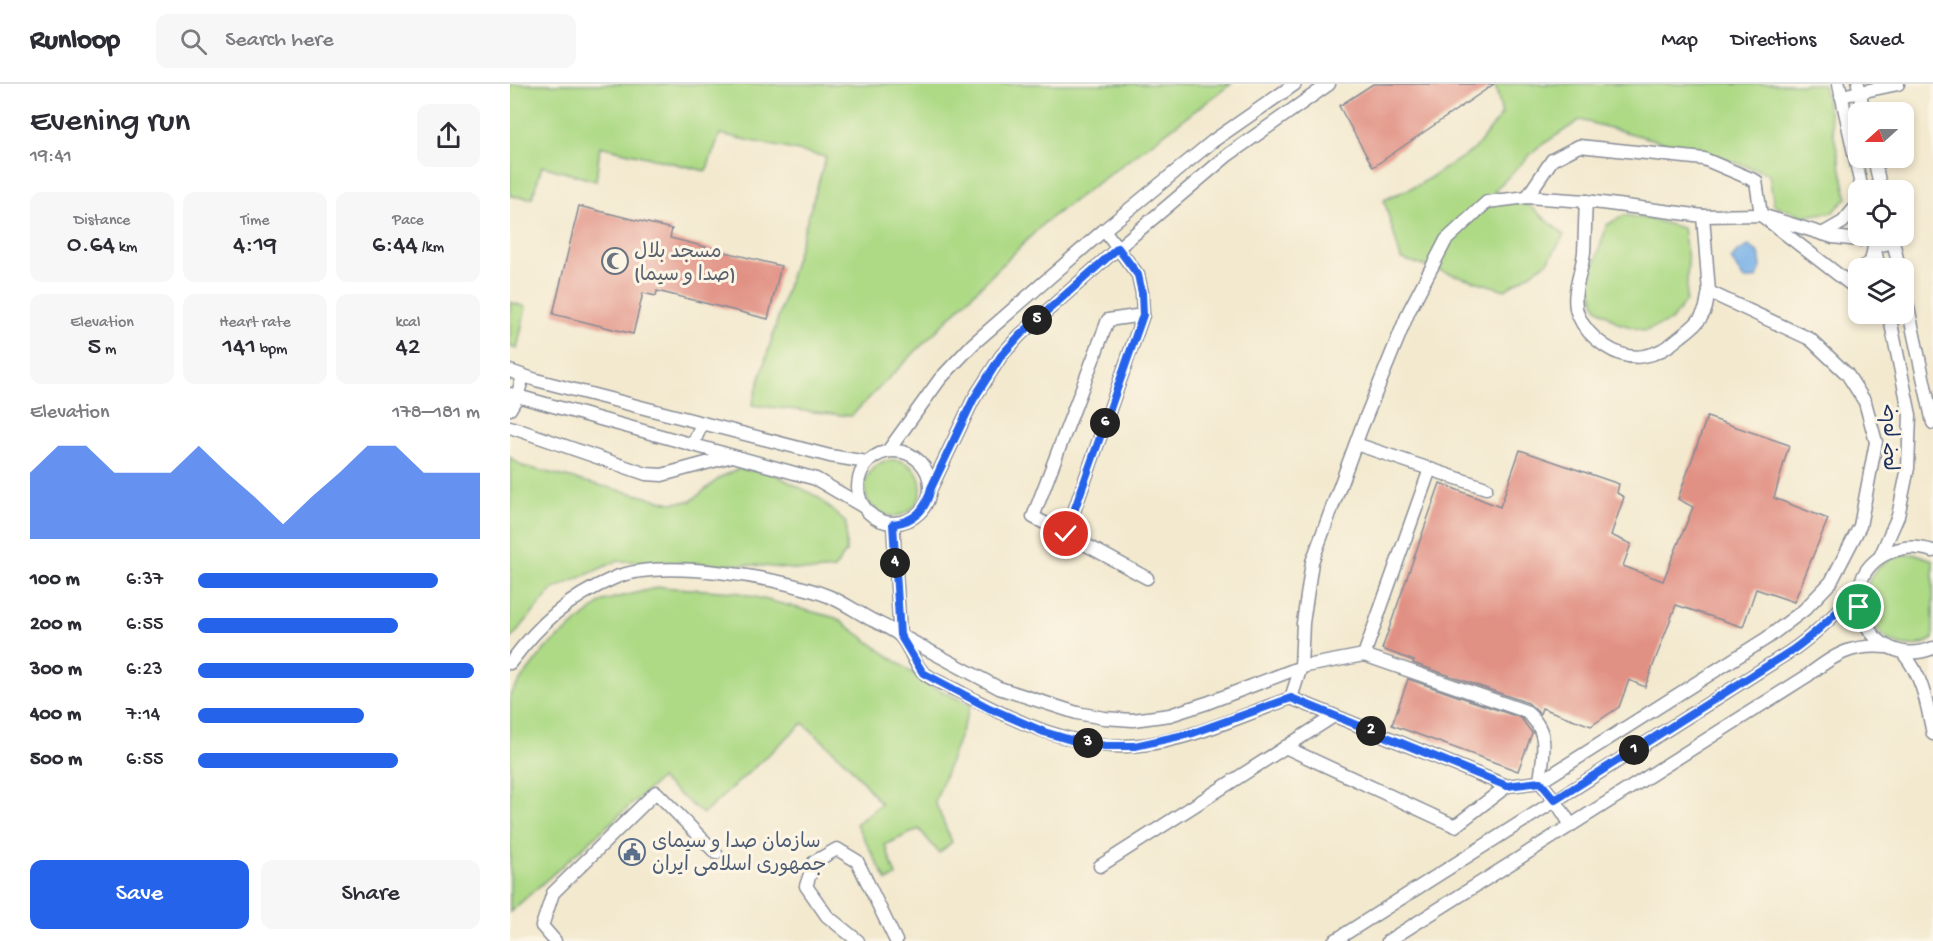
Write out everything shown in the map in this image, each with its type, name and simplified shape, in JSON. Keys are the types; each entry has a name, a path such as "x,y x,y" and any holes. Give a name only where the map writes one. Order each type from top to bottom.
{"lane":[{"path":"888,451 940,379 973,344 1104,230 1213,141 1295,84"},
{"path":"931,488 925,468 909,454 899,451 888,451 867,462 858,484 859,496 864,507 872,516 882,521 893,524 904,522 923,510 931,488 973,400 1001,356 1026,329 1228,155 1329,84"},
{"path":"1860,180 1840,90 1898,84"},
{"path":"1527,197 1552,160 1579,146 1704,159 1756,181 1761,215 1848,282"},
{"path":"1291,698 1301,667 1302,623 1312,562 1356,444 1409,311 1446,240 1487,202 1527,197 1586,201 1703,216 1761,215 1822,234 1848,239"},
{"path":"1586,201 1584,254 1574,299 1578,314 1587,330 1597,340 1613,351 1632,357 1665,349 1698,321 1705,310 1708,292 1703,216"},
{"path":"1822,234 1844,222 1848,217"},
{"path":"1066,534 1143,315 1138,275 1104,230"},
{"path":"1839,275 1848,272"},
{"path":"893,524 900,635 923,673 989,708 1044,732 1105,746 1135,746 1193,733 1291,698 1507,786 1540,782 1767,638 1804,610 1831,582 1860,526 1876,442 1866,402 1847,374 1810,339 1708,292"},
{"path":"1143,315 1108,320 1033,517 1147,578"},
{"name":"جام جم","path":"1334,941 1791,651 1834,617 1859,589 1867,570 1880,557 1898,516 1908,468 1910,415 1891,324"},
{"path":"1913,324 1928,378 1933,423"},
{"path":"510,371 830,456 867,462"},
{"path":"510,409 523,376"},
{"path":"514,396 816,479 864,507"},
{"path":"693,446 702,423"},
{"path":"510,427 646,474 662,476 733,456"},
{"path":"1356,444 1486,488"},
{"path":"1364,655 1430,469"},
{"path":"1880,557 1901,547 1920,547 1933,551"},
{"path":"510,663 553,613 579,596 616,577 655,570 751,575 829,596 999,688 1077,713 1104,718 1133,720 1170,715 1208,703 1301,667 1364,655 1525,711 1536,719 1545,744 1540,782 1571,825"},
{"path":"1859,589 1862,620 1872,635 1886,647"},
{"path":"1388,941 1797,682 1826,661 1867,645 1886,647 1903,653 1933,648"},
{"path":"1903,653 1914,664 1920,678 1933,734"},
{"path":"989,708 999,688"},
{"path":"1100,866 1334,716"},
{"path":"1285,747 1455,826 1507,786"},
{"path":"555,941 542,926 553,893 656,792 716,853"},
{"path":"858,941 827,916 806,886 814,862 837,849 857,861 896,941"}],"green space":[{"path":"510,84 1231,84 1045,222 851,416 752,405 826,157 720,134 706,171 600,146 596,181 542,166 532,198 510,196"},
{"path":"1495,84 1823,84 1847,198 1833,212 1804,216 1774,205 1769,174 1720,157 1580,120 1537,148 1494,191 1530,206 1564,235 1548,262 1505,290 1401,259 1384,200 1420,184 1474,150 1502,114"},
{"path":"1624,215 1683,228 1688,260 1686,301 1671,321 1645,331 1618,323 1596,307 1589,281 1607,225"},
{"path":"510,302 526,307 517,349 510,347"},
{"path":"510,457 522,466 671,503 691,501 721,477 738,469 772,473 818,497 846,523 846,552 834,569 811,571 753,565 617,561 552,590 510,640"},
{"path":"887,460 899,460 909,464 917,472 921,488 917,504 909,512 899,516 887,516 877,512 869,504 865,494 865,482 869,472 877,464"},
{"path":"1916,554 1933,560 1933,639 1911,646 1892,641 1877,629 1868,612 1866,592 1873,574 1889,560"},
{"path":"660,587 736,592 836,618 929,685 971,705 935,802 952,842 939,853 919,829 885,845 896,876 887,881 856,824 881,804 848,764 803,723 703,814 660,779 510,912 510,694 545,649 603,601"}],"water":[{"path":"1749,246 1759,253 1761,267 1757,278 1744,280 1731,259 1738,251"}],"building":[{"path":"1373,84 1494,84 1373,167 1339,106"},
{"name":"مسجد بلال (صدا و سیما)","path":"579,206 672,229 670,238 781,266 768,319 657,291 656,296 643,293 633,334 553,314"},
{"path":"1707,417 1789,445 1774,498 1828,519 1794,602 1756,589 1743,627 1676,605 1645,687 1629,680 1619,707 1591,726 1542,708 1540,714 1528,703 1413,663 1414,661 1382,649 1440,483 1500,507 1520,450 1619,484 1617,493 1624,497 1611,535 1631,544 1623,566 1663,581 1693,507 1678,499"},
{"path":"1408,679 1521,718 1532,733 1518,771 1392,725"}],"place":[{"name":"مسجد بلال (صدا و سیما)","path":"615,261"},
{"name":"سازمان صدا و سیمای جمهوری اسلامی ایران","path":"632,852"}],"route":[{"path":"1066,534 1143,315 1138,275 1118,248 1020,335 1001,356 973,400 931,488 923,510 904,522 893,524 900,635 923,673 989,708 1044,732 1071,740 1105,746 1135,746 1193,733 1291,698 1507,786 1540,782 1555,800 1791,651 1834,617 1859,589 1859,607"}]}
